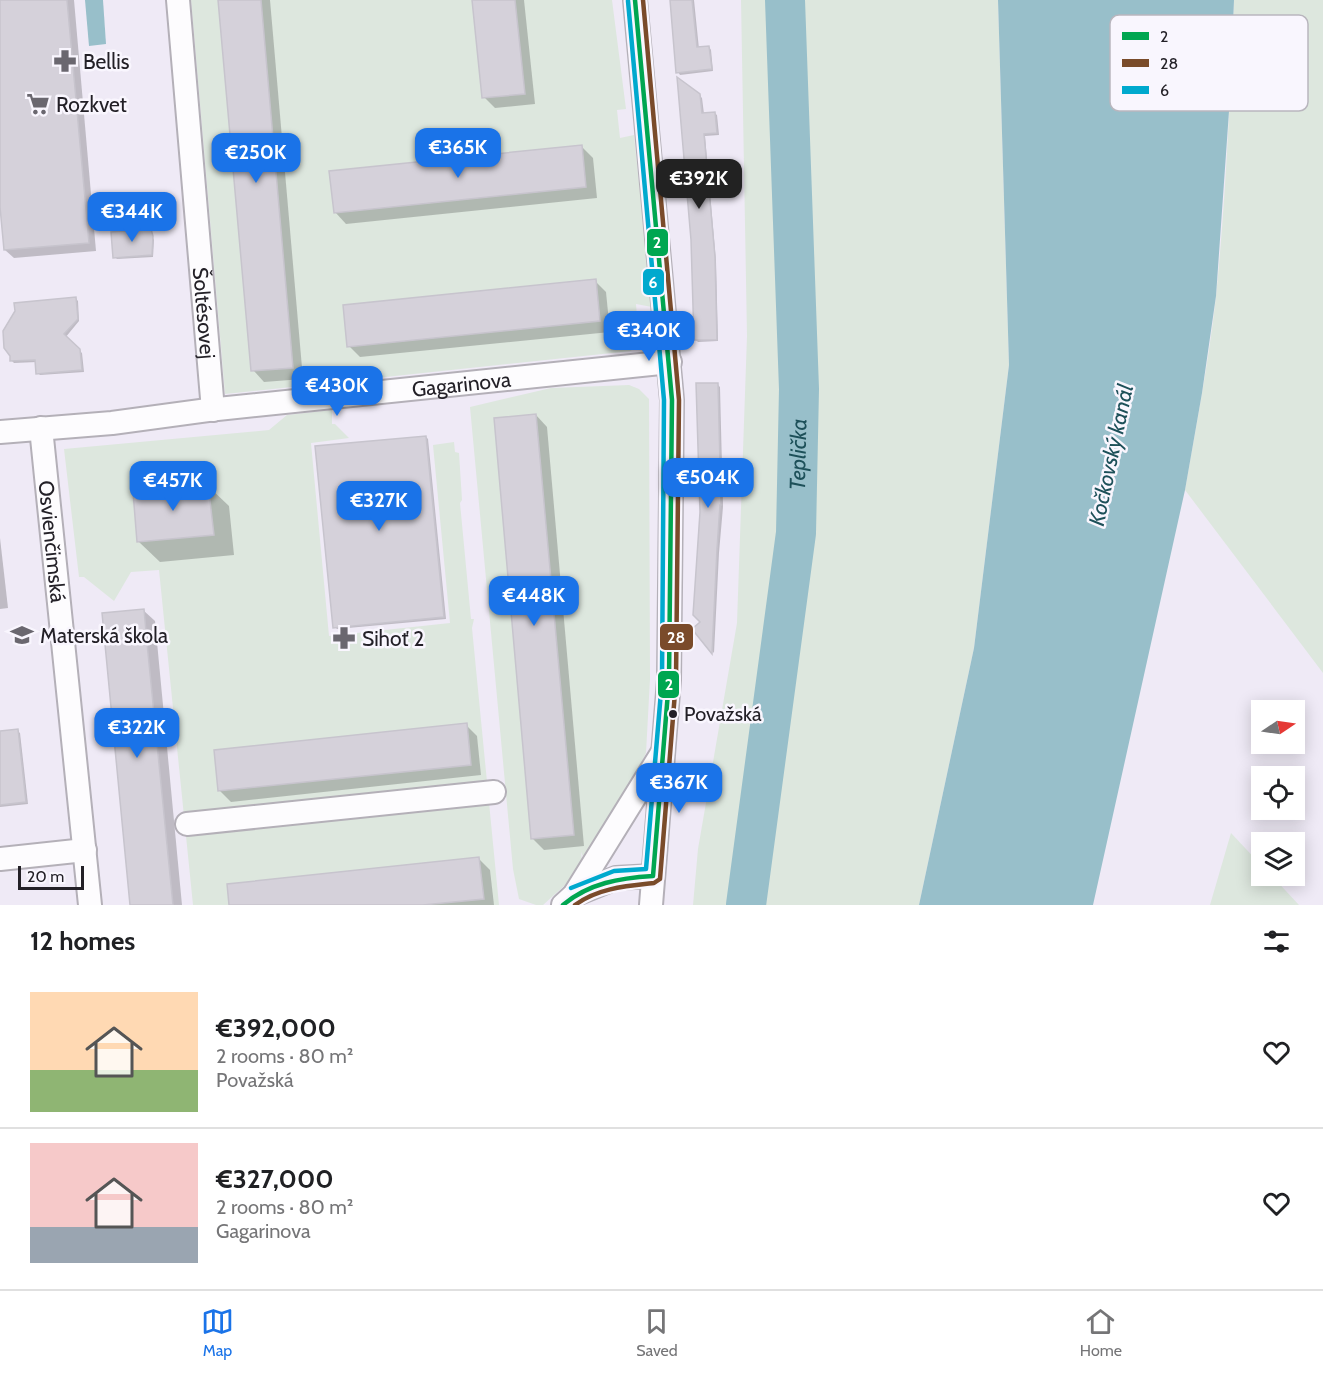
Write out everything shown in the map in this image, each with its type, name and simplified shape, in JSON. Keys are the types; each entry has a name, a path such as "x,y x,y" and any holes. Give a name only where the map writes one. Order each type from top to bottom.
{"street":[{"name":"Šoltésovej","path":"178,0 213,410"},
{"path":"635,0 672,400 669,680 651,905"},
{"name":"Gagarinova","path":"0,432 112,423 213,410 670,363"},
{"name":"Osvienčimská","path":"41,428 90,905"},
{"path":"568,900 664,749"},
{"path":"187,824 494,792"},
{"path":"0,859 85,850"},
{"path":"568,900 616,878 653,876"}],"shaded area":[{"path":"191,0 612,0 626,109 617,110 620,138 634,135 652,307 636,304 638,329 645,329 631,351 225,394"},
{"path":"741,0 998,0 1009,365 974,648 919,905 693,905 698,849 737,623 747,336"},
{"path":"1234,0 1323,0 1323,673 1185,490 1216,296 1229,111 1308,111 1308,15 1233,15"},
{"path":"629,385 639,389 649,399 650,679 646,753 615,820 603,830 583,857 581,852 583,869 543,905 536,905 519,899 513,869 470,407 551,388"},
{"path":"332,410 332,424 335,424 349,438 311,443 329,636 450,623 433,445 454,442 455,452 459,453 462,500 460,503 471,619 474,619 472,628 499,905 193,905 159,570 131,572 114,601 84,577 79,577 64,449 269,430 287,415"},
{"path":"1231,833 1251,854 1251,886 1281,886 1299,905 1210,905"}],"water":[{"path":"85,0 103,0 106,44 89,46"},
{"name":"Kočkovský kanál","path":"998,0 1234,0 1233,15 1110,15 1110,111 1229,111 1216,296 1202,393 1185,490 1093,905 919,905 974,648 1009,365"}],"building":[{"name":"Rozkvet","path":"0,0 67,0 89,243 4,250 0,207"},
{"path":"218,0 261,0 293,368 251,371"},
{"path":"472,0 515,0 525,94 482,98"},
{"path":"670,0 692,0 697,47 709,46 712,69 676,73"},
{"path":"677,77 700,94 702,113 715,112 717,133 704,134 715,257 717,340 694,340 691,240"},
{"path":"582,145 586,187 334,213 329,171"},
{"path":"151,229 152,255 113,258 111,232"},
{"path":"596,279 600,321 347,347 343,305"},
{"path":"76,297 78,319 64,334 80,349 82,370 36,374 35,360 10,361 10,356 4,348 3,331 15,311 14,303"},
{"path":"696,383 718,383 721,505 712,654 692,629 700,622 693,615 700,512"},
{"path":"536,414 574,835 531,839 494,418"},
{"path":"426,436 444,617 333,628 315,446"},
{"path":"182,480 183,487 208,484 214,535 137,542 133,492 158,489 157,483"},
{"path":"144,609 173,905 130,905 102,613"},
{"path":"467,723 471,765 218,791 214,750"},
{"path":"18,729 26,802 0,805 0,731"},
{"path":"479,857 484,899 423,905 229,905 227,884"}],"waterway":[{"name":"Teplička","path":"746,905 796,533 799,389 785,0"}],"transit line":[{"name":"2","path":"563,905 583,891 605,883 653,876 669,680 672,400 635,0"},
{"name":"28","path":"575,905 603,891 654,883 660,879 676,680 679,400 643,0"},
{"name":"6","path":"571,888 614,871 646,869 662,680 664,400 628,1"}],"place":[{"name":"Bellis","path":"65,61"},
{"name":"Rozkvet","path":"38,104"},
{"name":"Materská škola","path":"22,635"},
{"name":"Sihoť 2","path":"344,638"},
{"name":"Považská","path":"673,714"}]}
